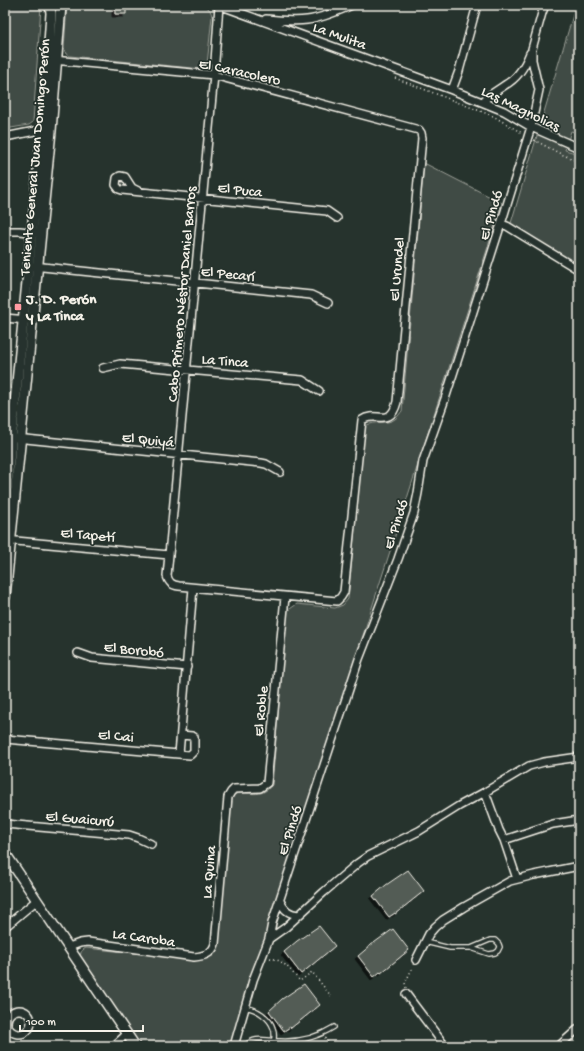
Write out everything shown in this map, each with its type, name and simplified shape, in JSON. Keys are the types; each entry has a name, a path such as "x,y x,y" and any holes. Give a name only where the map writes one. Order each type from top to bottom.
{"main road":[{"name":"Teniente General Juan Domingo Perón","path":"5,597 16,438 14,410 38,267 36,233 51,13 50,5"},
{"name":"Teniente General Juan Domingo Perón","path":"28,320 28,266 36,233 51,131 58,61 61,5"},
{"name":"Teniente General Juan Domingo Perón","path":"5,503 16,438"},
{"path":"5,853 135,1046"}],"street":[{"name":"La Mulita","path":"219,5 452,90"},
{"name":"Cabo Primero Néstor Daniel Barros","path":"193,588 172,585 168,581 167,576 214,75 219,5"},
{"path":"256,18 299,21 309,20 327,15 352,5"},
{"path":"452,90 459,71 477,5"},
{"name":"El Pindó","path":"234,1046 262,956 269,940 272,923 359,659 406,537 418,493 423,461 446,396 531,127 539,90 532,60 532,49 545,5"},
{"path":"542,13 552,5"},
{"path":"483,102 488,96 517,76 527,63 532,49"},
{"name":"El Caracolero","path":"48,59 214,75 419,130 421,133"},
{"name":"Las Magnolias","path":"452,90 511,114 531,127 579,148"},
{"path":"5,137 35,131 51,131"},
{"name":"El Urundel","path":"285,597 333,601 341,598 344,592 360,425 362,420 368,417 384,418 389,416 396,408 422,138 421,133"},
{"name":"El Puca","path":"138,191 327,211 337,218"},
{"path":"501,224 507,226 579,270"},
{"path":"5,231 36,233"},
{"name":"El Pecarí","path":"28,266 311,295 321,298 328,303"},
{"path":"5,318 28,320"},
{"name":"La Tinca","path":"103,368 120,364 302,380 319,391"},
{"name":"El Quiyá","path":"16,438 261,462 280,472"},
{"name":"El Tapetí","path":"8,540 169,555"},
{"path":"179,754 193,588 285,597"},
{"name":"El Roble","path":"228,796 234,789 260,788 266,783 285,597"},
{"name":"El Borobó","path":"78,653 92,658 187,667"},
{"name":"El Cai","path":"5,739 190,755 193,753 195,739 192,736 181,735"},
{"path":"269,940 368,856 419,831 522,770 535,764 579,757"},
{"path":"485,792 504,840 517,879"},
{"name":"La Quina","path":"213,949 215,944 228,796"},
{"path":"504,840 553,824 579,820"},
{"name":"El Guaicurú","path":"5,824 130,835 150,844"},
{"path":"416,960 430,934 443,920 517,879 579,866"},
{"path":"5,926 37,900"},
{"path":"280,901 286,911 291,914 299,915"},
{"name":"La Caroba","path":"69,947 88,942 194,957 207,955 213,949"},
{"path":"406,994 444,1046"},
{"path":"558,1046 579,1028"},
{"path":"114,1046 127,1034"}],"lane":[{"path":"426,942 450,948 471,948 489,954 495,953 500,947 495,940 490,940 471,948"},
{"path":"245,1008 257,1011 271,1022 274,1033 274,1041"},
{"path":"244,1046 255,1039 285,1041 314,1037 334,1027"}],"path":[{"path":"395,78 493,116 527,136 579,162"},
{"path":"262,956 277,959 283,962 300,981 312,972 331,996"},
{"path":"406,994 405,983 416,960"},
{"path":"322,1034 331,1046"}],"shaded area":[{"path":"5,5 41,6 33,122 29,125 5,129"},
{"path":"67,5 202,5 210,10 212,16 207,65 202,69 70,56 66,54 64,49"},
{"path":"576,5 579,5 579,134 571,131 565,150 579,154 579,267 512,227 511,223"},
{"path":"424,163 502,203 231,1046 139,1046 81,960 81,953 86,948 200,960 208,957 214,952 232,796 242,793 262,793 272,785 287,611 297,604 335,608 343,605 348,599 365,426 373,423 392,421 402,411"}],"building":[{"path":"115,5 126,5 126,14 115,14"},
{"path":"408,870 424,891 389,917 373,896"},
{"path":"319,926 335,946 301,974 284,952"},
{"path":"393,929 409,950 374,977 358,956"},
{"path":"304,984 320,1005 291,1028 290,1027 284,1031 269,1011 282,999"}],"place":[{"name":"J. D. Perón y La Tinca","path":"18,307"}]}
